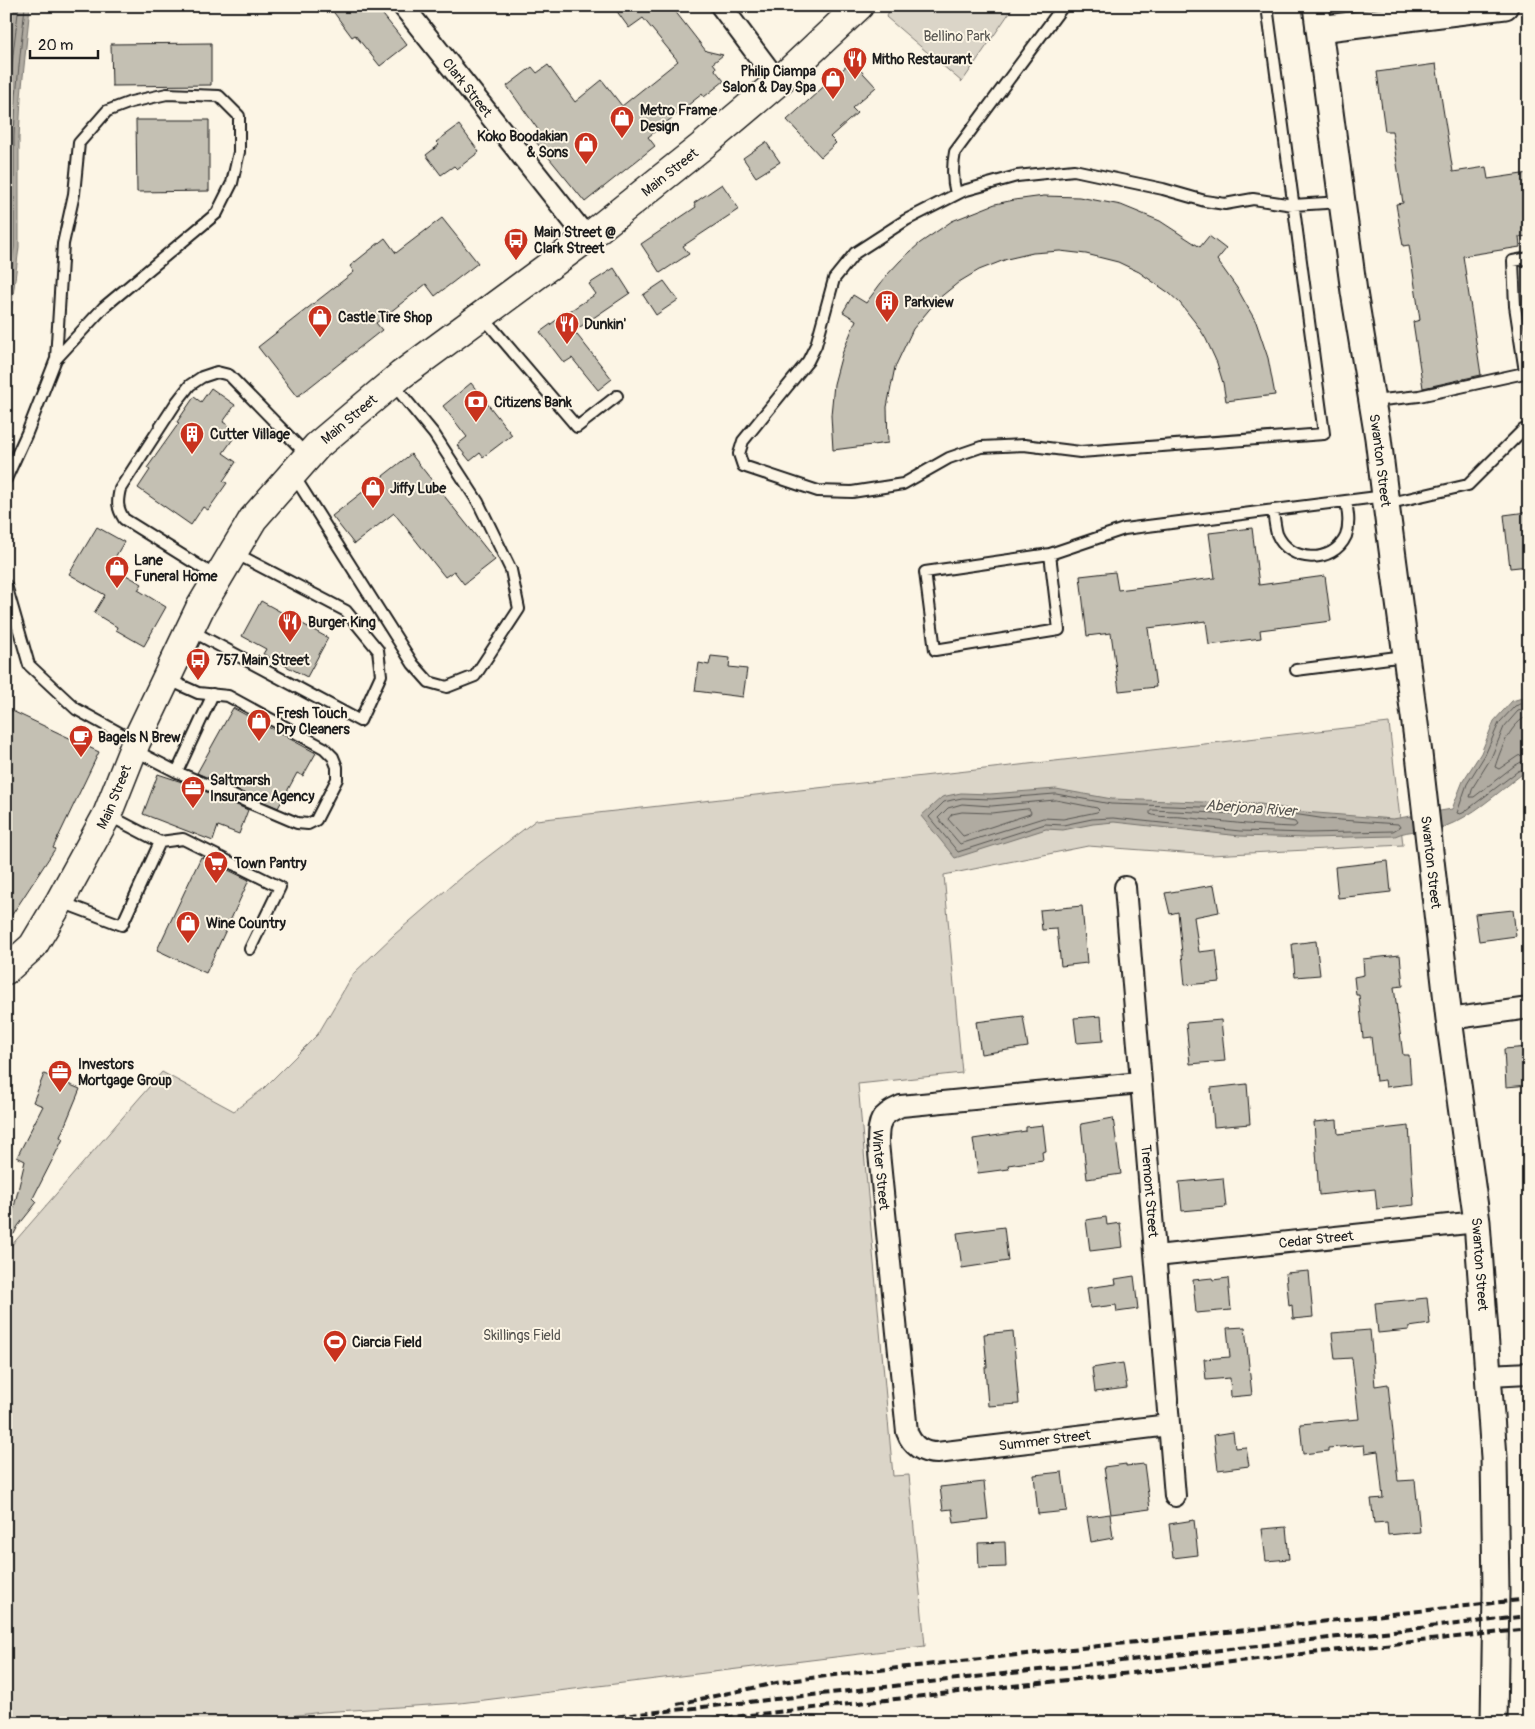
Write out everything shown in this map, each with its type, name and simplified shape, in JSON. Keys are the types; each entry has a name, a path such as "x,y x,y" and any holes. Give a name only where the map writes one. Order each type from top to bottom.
{"main road":[{"name":"Main Street","path":"6,970 33,946 60,902 107,815 134,746 200,608 253,519 318,446 392,383 587,238 701,147 778,82 859,6"}],"street":[{"name":"Clark Street","path":"403,6 587,238"},
{"path":"721,6 778,82"},
{"path":"1318,18 1505,6"},
{"name":"Swanton Street","path":"1318,18 1354,292 1386,500 1429,839 1449,1020 1477,1222 1494,1457 1496,1583 1494,1723"},
{"name":"Tremont Street","path":"1125,887 1174,1496"},
{"path":"1449,1020 1529,1008"},
{"name":"Winter Street","path":"920,1449 912,1442 907,1432 878,1143 878,1126 881,1119 889,1111 909,1104 1140,1082"},
{"name":"Cedar Street","path":"1156,1256 1477,1222"},
{"path":"1489,1375 1529,1373"},
{"name":"Summer Street","path":"920,1449 930,1453 937,1453 1169,1425"}],"lane":[{"path":"956,194 952,178 954,152 1063,6"},
{"path":"1267,6 1293,205 1324,434 1080,452 1024,444 981,447 949,458 903,484 852,492 818,491 743,466 739,454 743,441 808,362 816,345 834,279 855,253 906,220 956,194 1017,176 1074,170 1163,188 1205,201 1225,204 1252,199 1293,205 1342,202"},
{"path":"6,479 27,433 56,360 63,244 74,194 79,143 107,111 131,102 167,94 219,96 239,116 239,152 232,183 217,213 104,307 56,360"},
{"path":"1372,401 1419,396 1527,372 1515,306 1513,262 1529,258"},
{"path":"482,316 578,427 617,396"},
{"path":"218,578 124,519 118,510 117,502 120,489 176,403 190,385 202,377 217,372 229,375 301,465 414,664 430,682 447,687 475,676 519,610 511,570 478,502 434,434 392,383"},
{"path":"1050,554 1059,630 934,650 925,572 1050,554 1124,529 1346,501 1386,500 1468,485 1523,430 1529,429"},
{"path":"1274,510 1277,534 1284,544 1293,553 1304,557 1317,557 1328,554 1338,546 1345,536 1349,525 1346,501"},
{"path":"190,630 360,721 381,675 378,650 346,611 233,552"},
{"path":"6,585 28,665 76,709 177,772 297,823 308,824 316,820 337,778 337,766 324,748 228,696 198,693 166,678"},
{"path":"1296,670 1406,656"},
{"path":"177,772 213,694"},
{"path":"107,815 160,842 183,839 280,887 250,949"},
{"path":"60,902 122,926 160,842"}],"green space":[{"name":"Bellino Park","path":"892,6 1014,6 962,82 886,17"},
{"name":"Skillings Field","path":"1389,723 1403,845 1211,855 1088,846 944,875 962,1073 858,1084 893,1476 909,1475 925,1646 460,1703 322,1712 236,1723 6,1723 6,1249 10,1247 162,1072 234,1111 263,1089 318,1034 354,973 395,934 460,878 536,820"}],"water":[{"path":"6,6 30,6 19,138 19,247 6,353"},
{"name":"Aberjona River","path":"1529,696 1529,771 1465,817 1438,829 1407,832 1395,836 1308,838 1240,836 1114,822 1063,830 1046,829 955,858 921,816 942,797 961,793 990,794 1056,789 1112,799 1261,804 1304,812 1393,819 1452,809 1463,781 1481,753 1494,721 1512,701"}],"building":[{"path":"329,6 376,6 407,45 380,66 355,35 352,37"},
{"path":"613,6 671,6 706,51 723,55 713,63 716,67 715,70 724,81 704,97 702,94 648,137 655,146 585,202 532,137 539,131 507,86 532,67 537,73 548,65 575,102 602,80 622,106 678,61 643,18 629,28"},
{"path":"211,43 211,85 112,86 111,44"},
{"path":"852,61 876,87 852,108 857,113 830,137 836,143 821,157 787,120"},
{"path":"1436,64 1453,172 1486,167 1488,179 1529,173 1529,236 1519,237 1520,247 1463,256 1481,375 1423,388 1413,322 1420,320 1409,245 1403,246 1396,204 1403,203 1392,131 1385,131 1377,72"},
{"path":"136,120 209,120 209,191 137,192"},
{"path":"459,125 479,152 457,169 454,166 441,175 426,155 439,145 436,142"},
{"path":"766,142 780,162 756,177 743,158"},
{"path":"722,184 739,209 683,246 689,254 660,273 641,244 696,207 694,203"},
{"name":"Parkview","path":"1044,196 1079,197 1121,205 1160,221 1200,247 1209,236 1226,249 1217,260 1237,288 1256,322 1268,358 1275,395 1226,401 1217,363 1198,326 1180,303 1139,272 1118,262 1086,254 1060,251 1033,253 1007,259 979,270 959,282 938,299 913,329 895,367 887,407 888,443 833,450 831,415 834,384 842,354 856,320 843,312 853,295 866,303 900,261 920,243 952,221 995,204"},
{"path":"442,218 478,263 435,296 426,284 376,323 382,330 297,397 258,347 354,272 350,266 385,238 396,253"},
{"path":"614,268 630,293 574,331 612,379 598,390 572,358 564,363 540,332 596,294 589,284"},
{"path":"664,281 678,300 656,315 643,295"},
{"path":"471,383 512,435 483,457 480,453 470,461 457,445 467,437 443,406"},
{"name":"Cutter Village","path":"211,388 235,405 223,422 238,432 223,453 236,462 223,481 227,483 208,510 203,507 191,525 138,488 150,470 147,468 179,423 177,422 194,397 201,402"},
{"path":"411,454 495,560 464,584 454,571 445,577 394,513 354,544 332,516"},
{"path":"1527,512 1529,566 1510,568 1504,515"},
{"path":"97,527 124,542 110,566 142,584 138,590 166,607 144,646 116,630 117,627 94,613 105,595 69,574"},
{"path":"1252,528 1259,585 1325,576 1331,621 1260,630 1261,638 1209,645 1206,621 1148,628 1156,687 1119,691 1111,633 1087,636 1080,576 1115,572 1118,590 1215,578 1209,533"},
{"name":"Burger King","path":"261,601 328,638 307,677 263,654 266,649 242,636"},
{"path":"711,656 730,658 729,667 747,669 743,697 695,691 699,663 709,665"},
{"path":"6,708 99,752 53,848 55,849 6,924"},
{"path":"233,708 316,753 303,776 297,773 278,808 197,773"},
{"path":"158,774 191,785 248,810 239,834 218,826 213,841 143,814"},
{"path":"201,857 249,880 206,973 157,950"},
{"path":"1388,861 1391,892 1338,898 1335,867"},
{"path":"1214,885 1219,912 1194,917 1199,952 1216,950 1220,982 1185,985 1178,912 1170,914 1165,893"},
{"path":"1082,906 1087,963 1061,966 1057,929 1042,930 1040,910"},
{"path":"1513,910 1516,936 1479,941 1475,914"},
{"path":"1316,941 1320,975 1295,977 1292,944"},
{"path":"1400,955 1403,986 1394,987 1403,1055 1409,1055 1411,1084 1386,1087 1385,1080 1376,1081 1371,1037 1363,1038 1359,995 1356,995 1354,977 1364,975 1363,959"},
{"path":"1023,1016 1028,1047 981,1054 976,1022"},
{"path":"1101,1016 1103,1041 1077,1043 1074,1018"},
{"path":"1221,1020 1225,1061 1190,1064 1186,1023"},
{"path":"1529,1047 1529,1085 1506,1087 1504,1049"},
{"path":"44,1074 80,1089 60,1137 63,1139 33,1198 37,1202 14,1234 6,1241 25,1161 17,1157 43,1106 33,1102"},
{"path":"1247,1084 1250,1124 1214,1127 1211,1088"},
{"path":"1113,1118 1121,1174 1087,1179 1081,1124"},
{"path":"1337,1120 1338,1134 1409,1126 1414,1205 1377,1209 1375,1189 1319,1195 1314,1122"},
{"path":"1043,1125 1046,1151 1042,1152 1043,1160 1008,1165 1009,1169 978,1173 973,1139 1026,1131 1026,1127"},
{"path":"1223,1178 1226,1207 1182,1211 1179,1182"},
{"path":"1106,1217 1107,1225 1120,1223 1123,1247 1090,1251 1086,1220"},
{"path":"1004,1227 1008,1261 962,1268 957,1233"},
{"path":"1309,1271 1313,1317 1293,1319 1292,1305 1289,1306 1286,1273"},
{"path":"1134,1276 1138,1309 1117,1312 1116,1305 1090,1308 1087,1288 1116,1284 1115,1279"},
{"path":"1212,1278 1213,1280 1228,1278 1231,1310 1196,1313 1193,1280"},
{"path":"1427,1298 1430,1324 1409,1327 1409,1330 1378,1333 1375,1303"},
{"path":"1245,1327 1252,1395 1231,1397 1230,1378 1206,1380 1204,1359 1230,1357 1227,1328"},
{"path":"1370,1330 1375,1386 1388,1384 1398,1481 1415,1480 1420,1532 1388,1535 1387,1522 1374,1523 1371,1499 1383,1498 1378,1451 1365,1453 1364,1445 1328,1448 1328,1451 1303,1454 1300,1424 1359,1419 1352,1358 1335,1359 1332,1333"},
{"path":"1013,1331 1019,1404 988,1406 984,1334"},
{"path":"1123,1363 1127,1388 1095,1392 1092,1368"},
{"path":"1233,1432 1235,1448 1246,1447 1249,1466 1218,1470 1214,1435"},
{"path":"1126,1464 1126,1466 1144,1464 1150,1509 1111,1514 1104,1467"},
{"path":"1062,1472 1067,1511 1038,1514 1034,1475"},
{"path":"984,1482 988,1519 954,1523 952,1509 943,1510 940,1487"},
{"path":"1110,1514 1113,1538 1091,1542 1087,1517"},
{"path":"1194,1520 1198,1555 1173,1558 1169,1524"},
{"path":"1286,1527 1289,1559 1266,1561 1262,1529"},
{"path":"1005,1542 1006,1567 979,1568 978,1543"}],"railway":[{"path":"677,1704 781,1682 834,1675 1529,1599"},
{"path":"558,1723 1529,1616"},
{"path":"678,1723 1529,1629"}],"place":[{"name":"Mitho Restaurant","path":"855,80"},
{"name":"Philip Ciampa Salon & Day Spa","path":"833,100"},
{"name":"Metro Frame Design","path":"622,139"},
{"name":"Koko Boodakian & Sons","path":"586,165"},
{"name":"Main Street @ Clark Street","path":"516,261"},
{"name":"Parkview","path":"887,323"},
{"name":"Castle Tire Shop","path":"320,338"},
{"name":"Dunkin'","path":"567,345"},
{"name":"Citizens Bank","path":"476,423"},
{"name":"Cutter Village","path":"192,455"},
{"name":"Jiffy Lube","path":"373,509"},
{"name":"Lane Funeral Home","path":"117,589"},
{"name":"Burger King","path":"290,643"},
{"name":"757 Main Street","path":"198,681"},
{"name":"Fresh Touch Dry Cleaners","path":"259,742"},
{"name":"Bagels N Brew","path":"81,758"},
{"name":"Saltmarsh Insurance Agency","path":"193,809"},
{"name":"Town Pantry","path":"216,884"},
{"name":"Wine Country","path":"188,944"},
{"name":"Investors Mortgage Group","path":"60,1093"},
{"name":"Ciarcia Field","path":"335,1363"}]}
